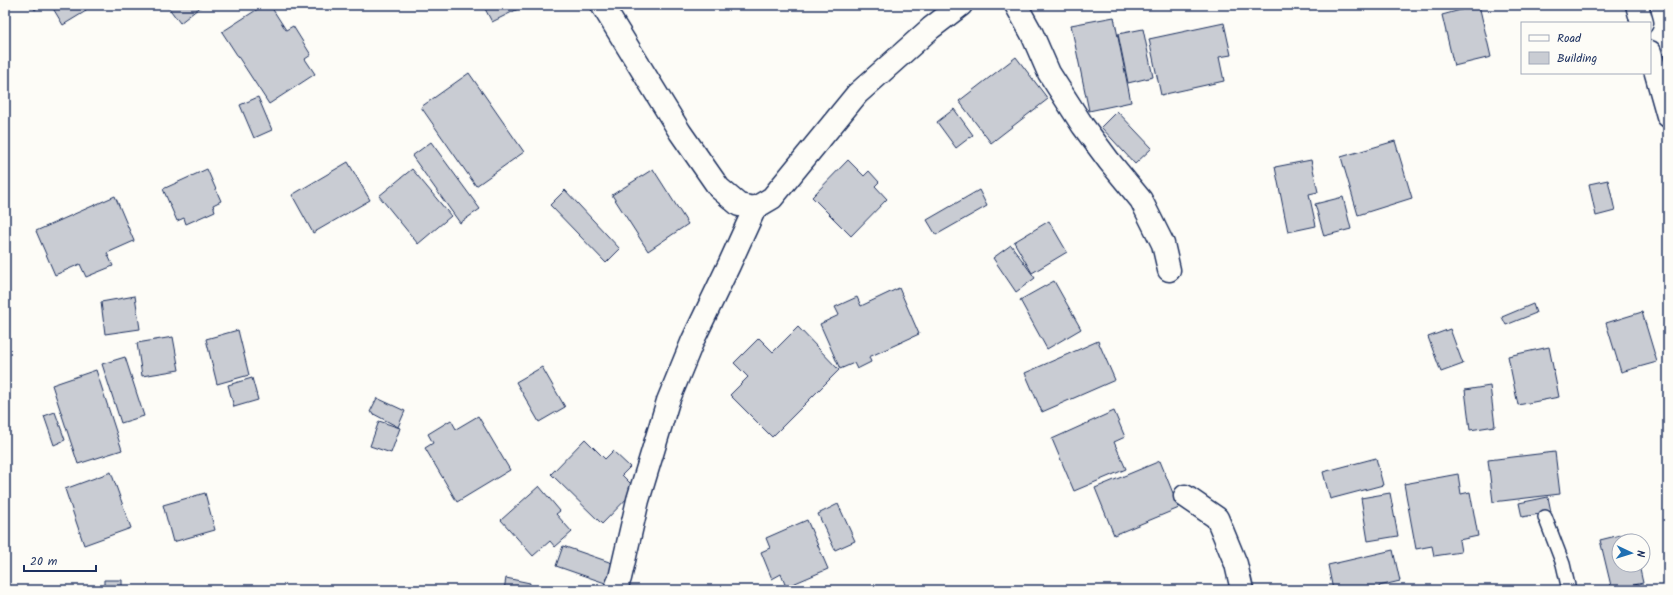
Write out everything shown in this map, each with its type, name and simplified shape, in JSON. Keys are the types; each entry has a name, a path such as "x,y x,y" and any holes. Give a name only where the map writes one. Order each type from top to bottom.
{"street":[{"path":"602,5 680,132 719,188 739,205 755,208"},
{"path":"616,590 638,500 668,401 693,340 755,208 772,198 857,94 931,28 961,5"},
{"path":"1016,5 1032,34 1049,73 1083,126 1141,200 1163,244 1169,270"},
{"path":"1637,5 1642,22"},
{"path":"1651,56 1668,116"},
{"path":"1185,496 1217,518 1236,564 1242,590"}],"lane":[{"path":"1545,517 1562,564 1569,590"}],"building":[{"path":"31,5 41,5 35,10"},
{"path":"51,5 82,5 86,11 63,25"},
{"path":"171,5 203,5 180,23 168,7"},
{"path":"264,5 270,5 286,30 293,26 311,55 305,59 315,74 269,104 222,32"},
{"path":"483,5 519,5 520,8 492,22"},
{"path":"1479,5 1491,57 1454,66 1442,15"},
{"path":"1114,17 1131,102 1089,111 1071,25"},
{"path":"1224,23 1231,55 1219,57 1224,81 1161,95 1149,39"},
{"path":"1143,29 1153,77 1128,83 1118,34"},
{"path":"1016,57 1048,99 991,143 959,101"},
{"path":"469,73 524,152 476,186 421,107"},
{"path":"258,97 272,130 254,138 240,105"},
{"path":"954,109 973,135 956,148 937,122"},
{"path":"1117,111 1152,148 1135,164 1101,127"},
{"path":"1395,141 1412,198 1358,215 1341,157"},
{"path":"431,142 480,209 460,223 412,156"},
{"path":"848,160 864,176 869,171 879,182 875,186 887,199 851,236 812,197"},
{"path":"1311,160 1318,192 1309,194 1316,226 1288,232 1275,167"},
{"path":"348,162 370,200 313,233 292,195"},
{"path":"207,169 221,201 213,205 215,211 186,224 184,218 177,221 163,189"},
{"path":"412,169 451,216 418,244 379,196"},
{"path":"653,169 688,224 648,251 612,195"},
{"path":"1608,180 1615,211 1596,216 1589,184"},
{"path":"565,190 620,249 606,263 550,205"},
{"path":"979,190 987,206 936,235 927,220"},
{"path":"115,196 134,241 107,253 113,266 86,277 80,264 55,275 36,231"},
{"path":"1343,197 1351,229 1324,236 1315,204"},
{"path":"1049,221 1067,252 1032,273 1014,242"},
{"path":"1011,245 1035,278 1016,292 993,258"},
{"path":"1054,281 1081,329 1047,349 1020,300"},
{"path":"899,288 919,334 869,357 871,362 857,369 854,363 840,369 820,324 839,315 835,307 857,297 861,306"},
{"path":"135,296 140,329 105,334 101,302"},
{"path":"1533,304 1536,313 1506,325 1502,317"},
{"path":"1642,312 1657,362 1621,372 1606,323"},
{"path":"798,327 839,370 772,437 730,395 748,377 734,363 759,338 773,352"},
{"path":"1450,329 1463,364 1441,372 1428,337"},
{"path":"238,330 249,375 217,384 206,339"},
{"path":"173,337 179,370 142,376 137,343"},
{"path":"1098,341 1115,380 1042,412 1025,373"},
{"path":"1549,347 1559,397 1518,405 1508,356"},
{"path":"125,357 144,416 121,423 102,364"},
{"path":"542,367 565,407 539,422 516,382"},
{"path":"96,370 122,450 78,464 52,385"},
{"path":"252,378 258,400 234,407 228,385"},
{"path":"1490,386 1495,426 1470,430 1465,390"},
{"path":"377,398 405,411 398,427 370,412"},
{"path":"1114,411 1125,437 1114,442 1126,469 1074,491 1052,439"},
{"path":"55,412 65,440 54,445 44,416"},
{"path":"478,416 510,470 457,502 425,448 433,443 428,434 451,420 456,429"},
{"path":"379,421 400,428 391,453 370,446"},
{"path":"585,439 605,459 613,451 630,467 622,475 636,489 602,524 551,474"},
{"path":"1555,452 1560,494 1493,502 1488,460"},
{"path":"1376,458 1383,485 1330,499 1323,472"},
{"path":"1160,461 1179,508 1114,535 1095,488"},
{"path":"111,472 131,528 84,545 65,489"},
{"path":"1458,474 1461,494 1470,492 1478,536 1459,540 1461,552 1434,556 1432,546 1416,549 1404,484"},
{"path":"539,486 560,511 556,514 572,532 555,547 550,541 533,556 501,520"},
{"path":"205,493 215,530 173,542 163,505"},
{"path":"1390,493 1398,536 1368,541 1361,498"},
{"path":"1548,497 1551,512 1522,517 1519,503"},
{"path":"838,504 855,541 835,550 818,514"},
{"path":"807,520 828,569 786,587 781,574 772,579 761,552 770,548 766,538"},
{"path":"1611,537 1611,573 1641,573 1643,583 1612,590 1600,540"},
{"path":"563,546 615,564 608,584 556,566"},
{"path":"1393,550 1400,581 1379,586 1380,590 1333,590 1328,565"},
{"path":"506,578 530,583 529,590 504,590"},
{"path":"104,580 122,580 122,590 104,590"}]}
